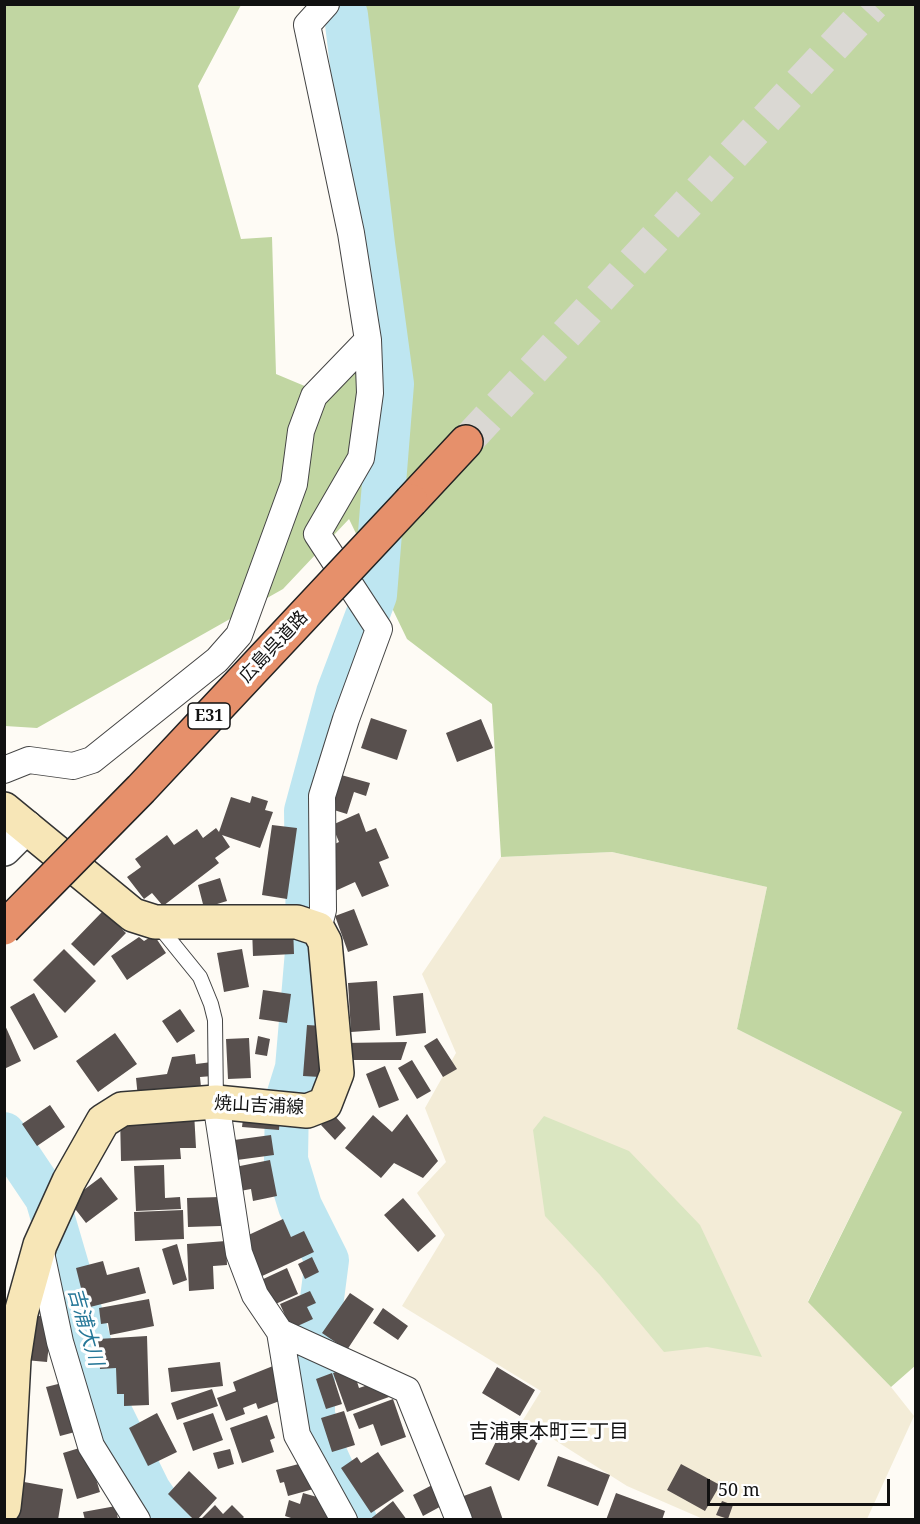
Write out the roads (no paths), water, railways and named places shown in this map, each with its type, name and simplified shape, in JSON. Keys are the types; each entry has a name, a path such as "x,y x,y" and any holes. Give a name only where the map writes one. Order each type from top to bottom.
{"highway":[{"name":"広島呉道路","path":"4,928 141,789 466,442"}],"main road":[{"path":"12,828 134,915 155,922 309,926"},
{"name":"焼山吉浦線","path":"4,1507 14,1359 21,1313 42,1240 69,1181 103,1121 122,1108 216,1102 307,1111 325,1104 336,1073 325,942 309,926"}],"street":[{"path":"309,926 323,910 322,796 346,719 379,628 317,534 361,458 370,393 368,340 351,232 308,25 326,4"},
{"path":"4,770 29,760 73,766 92,760 217,660 239,635 294,484 301,431 314,396 368,340"},
{"path":"216,1102 239,1253 255,1295 280,1332 297,1435 344,1520"},
{"path":"42,1240 60,1342 91,1446 137,1520"},
{"path":"280,1332 407,1389 459,1520"}],"lane":[{"path":"155,922 200,977 211,1004 215,1020 216,1102"}],"waterway":[{"path":"342,4 346,15 392,384 375,595 338,693 306,811 308,940 297,1068 287,1100 286,1160 300,1206 327,1260 313,1368 313,1415 326,1456 355,1520"},
{"name":"吉浦大川","path":"4,1134 47,1198 109,1410 149,1491 169,1520"}],"tunnel":[{"path":"466,442 873,4"}],"district":[{"name":"吉浦東本町三丁目","path":"549,1432"}]}
